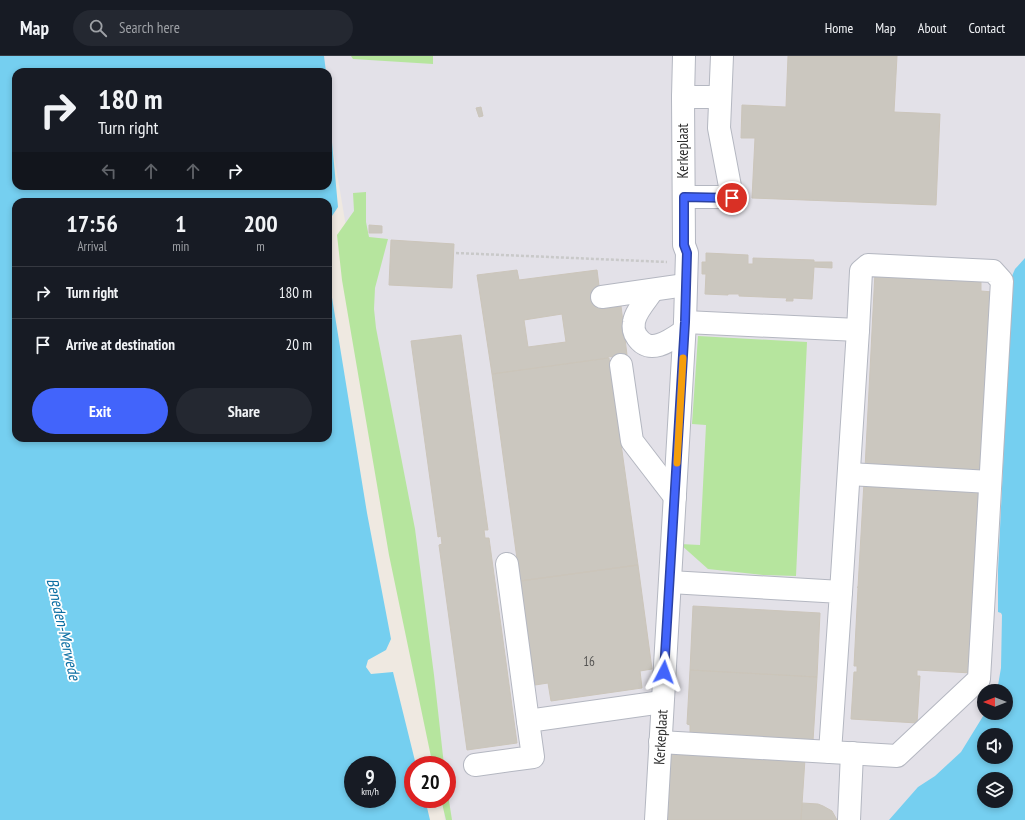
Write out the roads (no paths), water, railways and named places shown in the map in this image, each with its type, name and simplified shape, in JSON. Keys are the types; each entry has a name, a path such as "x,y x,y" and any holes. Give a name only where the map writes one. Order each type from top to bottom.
{"street":[{"name":"Kerkeplaat","path":"656,820 685,327 684,56"},
{"path":"684,197 732,198 719,128 722,56"},
{"path":"683,97 720,98"},
{"path":"660,742 896,756 979,679 1002,281 994,271 868,266 861,271 830,752"},
{"path":"602,297 686,285"},
{"path":"653,290 636,316 634,322 634,328 639,340 650,346 662,345 685,327 858,330"},
{"path":"621,365 632,441 675,497"},
{"path":"849,474 990,482"},
{"path":"475,765 533,757 507,564"},
{"path":"670,582 841,592"},
{"path":"528,721 662,702"},
{"path":"849,820 852,753"}],"water":[{"name":"Beneden-Merwede","path":"0,56 324,56 326,68 12,68 12,190 332,190 332,142 338,207 332,216 332,198 12,198 12,442 332,442 332,298 367,513 391,639 386,650 368,660 366,667 371,674 393,672 414,756 404,756 404,808 427,808 430,820 0,820"},
{"path":"1025,258 1025,820 889,820 918,787 935,776 961,752 981,720 1013,720 1013,684 998,684 1001,668 1002,615 998,612 998,571 1012,276 1015,269"}]}
